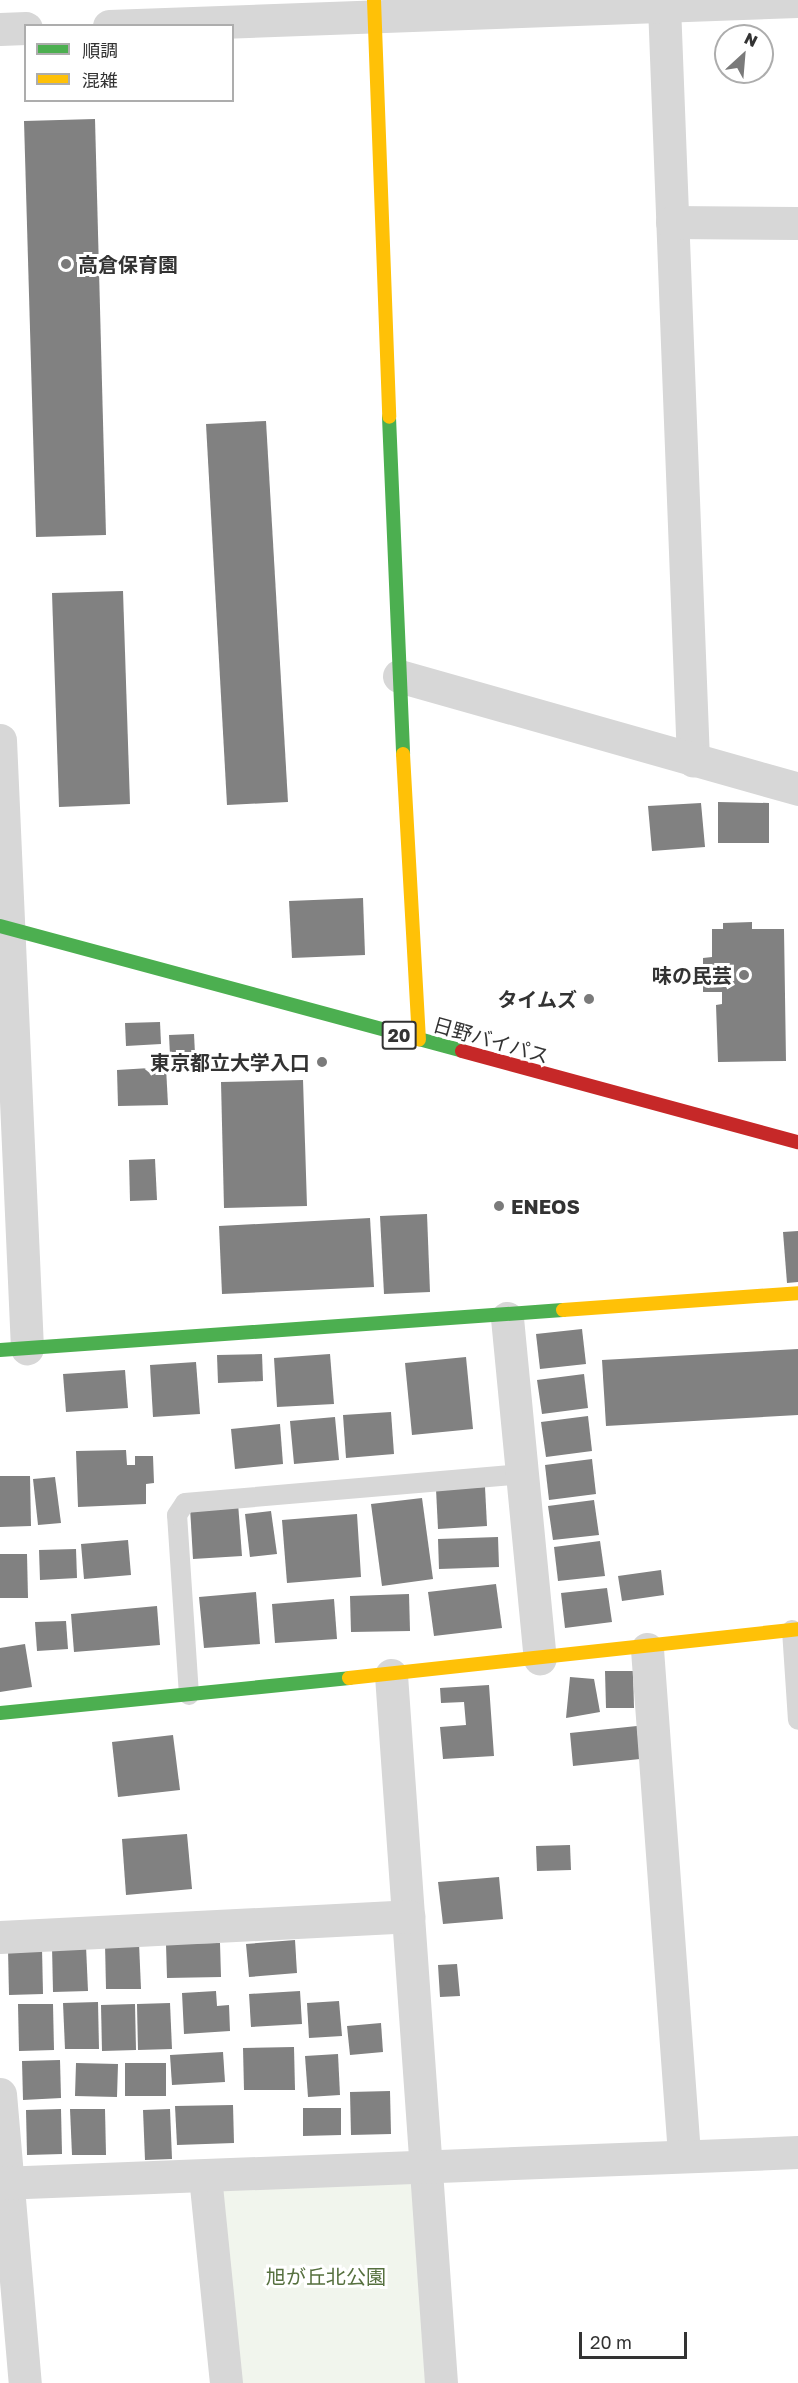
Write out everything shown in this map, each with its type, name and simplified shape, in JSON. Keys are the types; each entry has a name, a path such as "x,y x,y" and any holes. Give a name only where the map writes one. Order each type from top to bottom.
{"main road":[{"path":"375,8 399,676 419,1040"},
{"name":"日野バイパス","path":"3,927 798,1143"},
{"path":"14,1349 507,1318 798,1293"},
{"path":"0,1713 647,1649 795,1630"}],"street":[{"path":"139,24 375,8 798,1"},
{"path":"664,5 693,760"},
{"path":"0,29 24,28"},
{"path":"672,222 798,223"},
{"path":"399,676 798,789"},
{"path":"0,740 14,1349"},
{"path":"507,1318 540,1658"},
{"path":"647,1649 684,2154"},
{"path":"391,1675 441,2383"},
{"path":"0,1937 408,1916"},
{"path":"0,2094 2,2183 25,2383"},
{"path":"2,2183 204,2176 426,2164 798,2152"},
{"path":"204,2176 226,2383"}],"lane":[{"path":"189,1695 177,1515 185,1503 523,1474"},
{"path":"795,1630 798,1720"}],"green space":[{"name":"旭が丘北公園","path":"426,2164 441,2383 226,2383 205,2176"}],"building":[{"path":"95,119 106,535 36,537 24,121"},
{"path":"266,421 288,802 227,805 206,424"},
{"path":"123,591 130,804 59,807 52,593"},
{"path":"718,802 769,803 769,843 718,843"},
{"path":"701,803 705,847 652,851 648,806"},
{"path":"363,898 365,955 292,958 289,901"},
{"name":"味の民芸","path":"752,922 752,929 784,929 786,1061 718,1062 716,1005 722,1004 722,992 703,992 703,958 712,957 712,929 723,929 723,923"},
{"path":"160,1022 161,1044 126,1046 125,1023"},
{"path":"194,1034 195,1054 170,1055 169,1035"},
{"path":"166,1067 168,1105 118,1106 117,1070"},
{"path":"303,1080 307,1206 224,1208 221,1082"},
{"path":"155,1159 157,1200 130,1201 129,1160"},
{"path":"427,1214 430,1292 384,1294 380,1216"},
{"path":"370,1218 374,1287 222,1294 219,1226"},
{"path":"798,1231 798,1282 787,1283 783,1232"},
{"path":"582,1329 586,1364 540,1369 536,1334"},
{"path":"798,1349 798,1415 606,1426 602,1360"},
{"path":"262,1354 263,1381 218,1383 217,1355"},
{"path":"330,1354 334,1404 277,1407 274,1358"},
{"path":"466,1357 473,1429 412,1435 405,1363"},
{"path":"196,1362 200,1414 153,1417 150,1365"},
{"path":"125,1370 128,1408 66,1412 63,1374"},
{"path":"584,1374 588,1408 542,1414 537,1380"},
{"path":"391,1412 394,1454 346,1458 343,1415"},
{"path":"588,1416 592,1451 546,1457 541,1422"},
{"path":"335,1417 339,1460 294,1464 290,1421"},
{"path":"280,1424 283,1464 235,1469 231,1429"},
{"path":"126,1450 127,1465 135,1465 135,1456 153,1456 154,1483 146,1484 146,1504 78,1507 76,1451"},
{"path":"592,1459 596,1494 549,1500 545,1465"},
{"path":"0,1476 30,1476 31,1526 0,1527"},
{"path":"55,1477 61,1523 38,1525 33,1479"},
{"path":"485,1487 487,1526 438,1529 436,1489"},
{"path":"422,1498 433,1579 382,1586 371,1504"},
{"path":"594,1500 599,1535 553,1540 548,1506"},
{"path":"238,1503 242,1556 193,1559 190,1507"},
{"path":"271,1511 277,1554 250,1557 245,1514"},
{"path":"357,1514 361,1577 287,1583 282,1520"},
{"path":"498,1537 499,1567 439,1569 438,1539"},
{"path":"128,1540 131,1575 84,1579 81,1544"},
{"path":"600,1541 605,1576 558,1581 554,1547"},
{"path":"76,1549 77,1578 40,1580 39,1550"},
{"path":"0,1554 27,1554 28,1598 0,1598"},
{"path":"661,1570 664,1595 622,1601 618,1576"},
{"path":"496,1584 502,1628 434,1636 428,1592"},
{"path":"607,1588 612,1622 565,1628 561,1593"},
{"path":"256,1592 260,1644 204,1648 199,1597"},
{"path":"409,1594 410,1631 351,1632 350,1596"},
{"path":"334,1599 337,1639 275,1643 272,1604"},
{"path":"157,1606 160,1645 74,1652 71,1614"},
{"path":"66,1621 68,1649 37,1651 35,1622"},
{"path":"25,1644 32,1687 0,1692 0,1648"},
{"path":"605,1671 633,1671 634,1708 606,1708"},
{"path":"570,1677 594,1679 600,1712 566,1718"},
{"path":"489,1685 494,1756 443,1759 440,1727 466,1725 464,1702 441,1703 440,1688"},
{"path":"637,1726 640,1759 573,1766 570,1733"},
{"path":"173,1735 180,1790 118,1797 112,1742"},
{"path":"187,1834 192,1889 126,1895 122,1839"},
{"path":"570,1845 571,1870 537,1871 536,1846"},
{"path":"499,1877 503,1919 443,1924 438,1882"},
{"path":"295,1940 297,1973 249,1977 246,1944"},
{"path":"105,1943 139,1943 141,1989 106,1989"},
{"path":"220,1943 221,1977 167,1978 166,1944"},
{"path":"52,1946 86,1946 88,1991 53,1992"},
{"path":"42,1948 43,1994 9,1995 8,1949"},
{"path":"457,1964 460,1996 440,1997 438,1965"},
{"path":"216,1991 217,2006 229,2005 230,2031 184,2034 182,1993"},
{"path":"300,1991 302,2024 251,2027 249,1994"},
{"path":"339,2001 342,2036 309,2038 307,2003"},
{"path":"98,2002 99,2049 65,2049 63,2003"},
{"path":"170,2003 172,2049 138,2050 137,2004"},
{"path":"18,2004 53,2004 54,2050 19,2051"},
{"path":"135,2004 136,2050 102,2051 101,2005"},
{"path":"381,2023 383,2052 350,2055 347,2026"},
{"path":"294,2047 295,2090 244,2090 243,2048"},
{"path":"223,2052 225,2082 172,2085 170,2055"},
{"path":"338,2054 340,2095 308,2097 305,2056"},
{"path":"60,2060 61,2098 23,2100 22,2061"},
{"path":"76,2063 118,2064 117,2097 75,2096"},
{"path":"125,2063 166,2063 166,2096 125,2096"},
{"path":"390,2091 391,2134 351,2135 350,2092"},
{"path":"233,2105 234,2143 177,2145 175,2106"},
{"path":"303,2108 341,2108 341,2135 303,2136"},
{"path":"61,2109 62,2154 27,2155 26,2110"},
{"path":"70,2109 105,2109 106,2155 72,2155"},
{"path":"170,2109 172,2159 145,2160 143,2110"}],"traffic: fast":[{"path":"389,417 403,754"},
{"path":"0,926 462,1051"},
{"path":"0,1350 563,1310"},
{"path":"0,1713 349,1678"}],"traffic: slow":[{"path":"374,0 389,417"},
{"path":"403,754 419,1040"},
{"path":"563,1310 798,1293"},
{"path":"349,1678 798,1629"}],"traffic: jam":[{"path":"462,1051 798,1142"}],"place":[{"name":"高倉保育園","path":"66,264"},
{"name":"味の民芸","path":"744,975"},
{"name":"タイムズ","path":"589,999"},
{"name":"東京都立大学入口","path":"322,1062"},
{"name":"ENEOS","path":"499,1206"}]}
